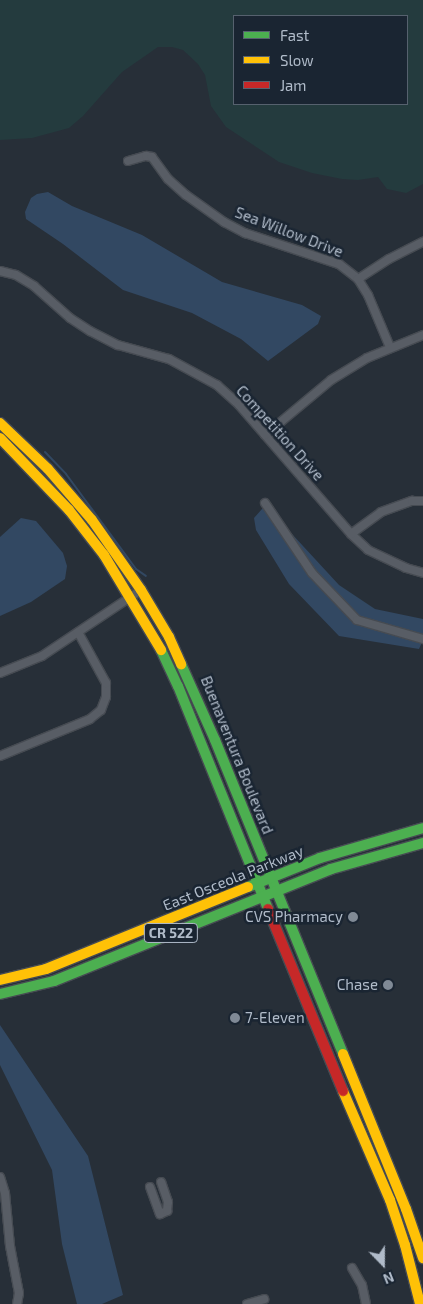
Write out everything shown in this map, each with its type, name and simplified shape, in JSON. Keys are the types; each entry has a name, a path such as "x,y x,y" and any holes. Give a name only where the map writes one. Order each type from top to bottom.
{"main road":[{"name":"Buenaventura Boulevard","path":"0,422 48,469 92,520 141,590 169,636 216,740 401,1196 423,1258"},
{"name":"Buenaventura Boulevard","path":"0,438 69,510 104,555 131,596 158,643 390,1200 405,1245 420,1304"},
{"name":"East Osceola Parkway","path":"0,980 46,969 79,957 271,877 342,850 423,828"},
{"name":"East Osceola Parkway","path":"0,994 32,988 80,970 276,890 367,858 423,843"},
{"path":"0,984 12,978"}],"street":[{"name":"Sea Willow Drive","path":"128,161 146,156 152,157 168,179 186,195 224,222 245,233 339,264 358,279 368,295 390,347"},
{"path":"358,279 389,259 423,242"},
{"name":"Competition Drive","path":"0,271 16,275 34,286 70,318 90,331 118,345 169,359 218,385 239,404 351,534 381,558 423,573"},
{"path":"265,435 331,380 367,358 423,335"},
{"path":"351,534 381,512 412,501 423,501"},
{"path":"265,502 312,573 358,620 423,639"},
{"path":"0,673 42,656 141,590"},
{"path":"0,756 90,719 101,710 106,698 106,683 78,632"},
{"path":"201,744 216,740"},
{"path":"79,957 80,970"},
{"path":"350,1106 362,1102"},
{"path":"0,1177 5,1193 10,1246 19,1293 17,1304"},
{"path":"150,1187 160,1214 167,1211 168,1202 161,1182"},
{"path":"0,1248 10,1246"},
{"path":"352,1268 362,1285 366,1304"},
{"path":"247,1304 264,1299"}],"green space":[{"path":"0,0 423,0 423,184 406,193 387,189 378,177 358,180 342,179 312,173 279,162 226,127 211,106 205,75 198,64 183,50 172,47 158,47 122,72 83,116 69,128 32,138 0,140"}],"water":[{"path":"48,192 72,206 142,235 222,282 302,305 321,316 318,324 268,361 241,339 192,313 123,290 63,244 26,219 25,212 31,198 37,194"},
{"path":"268,508 339,585 375,609 423,619 423,640 419,649 339,636 289,584 256,530 254,518 262,509"},
{"path":"21,518 36,521 63,553 67,566 65,579 31,602 0,616 0,537"},
{"path":"0,1025 88,1156 123,1295 102,1304 77,1304 62,1244 52,1170 0,1065"}],"waterway":[{"path":"45,452 66,474 136,569 146,576"}],"traffic: fast":[{"path":"161,650 178,686 268,909"},
{"path":"181,664 215,740 343,1054"},
{"path":"248,887 320,858 423,828"},
{"path":"0,994 54,981 331,869 423,843"}],"traffic: slow":[{"path":"0,423 48,469 92,520 141,590 169,637 181,664"},
{"path":"0,438 69,510 104,555 161,650"},
{"path":"0,980 46,969 248,887"},
{"path":"343,1054 406,1209 423,1258"},
{"path":"343,1091 390,1200 405,1245 420,1304"}],"traffic: jam":[{"path":"268,909 343,1091"}],"place":[{"name":"CVS Pharmacy","path":"353,917"},
{"name":"Chase","path":"388,985"},
{"name":"7-Eleven","path":"235,1018"}]}
